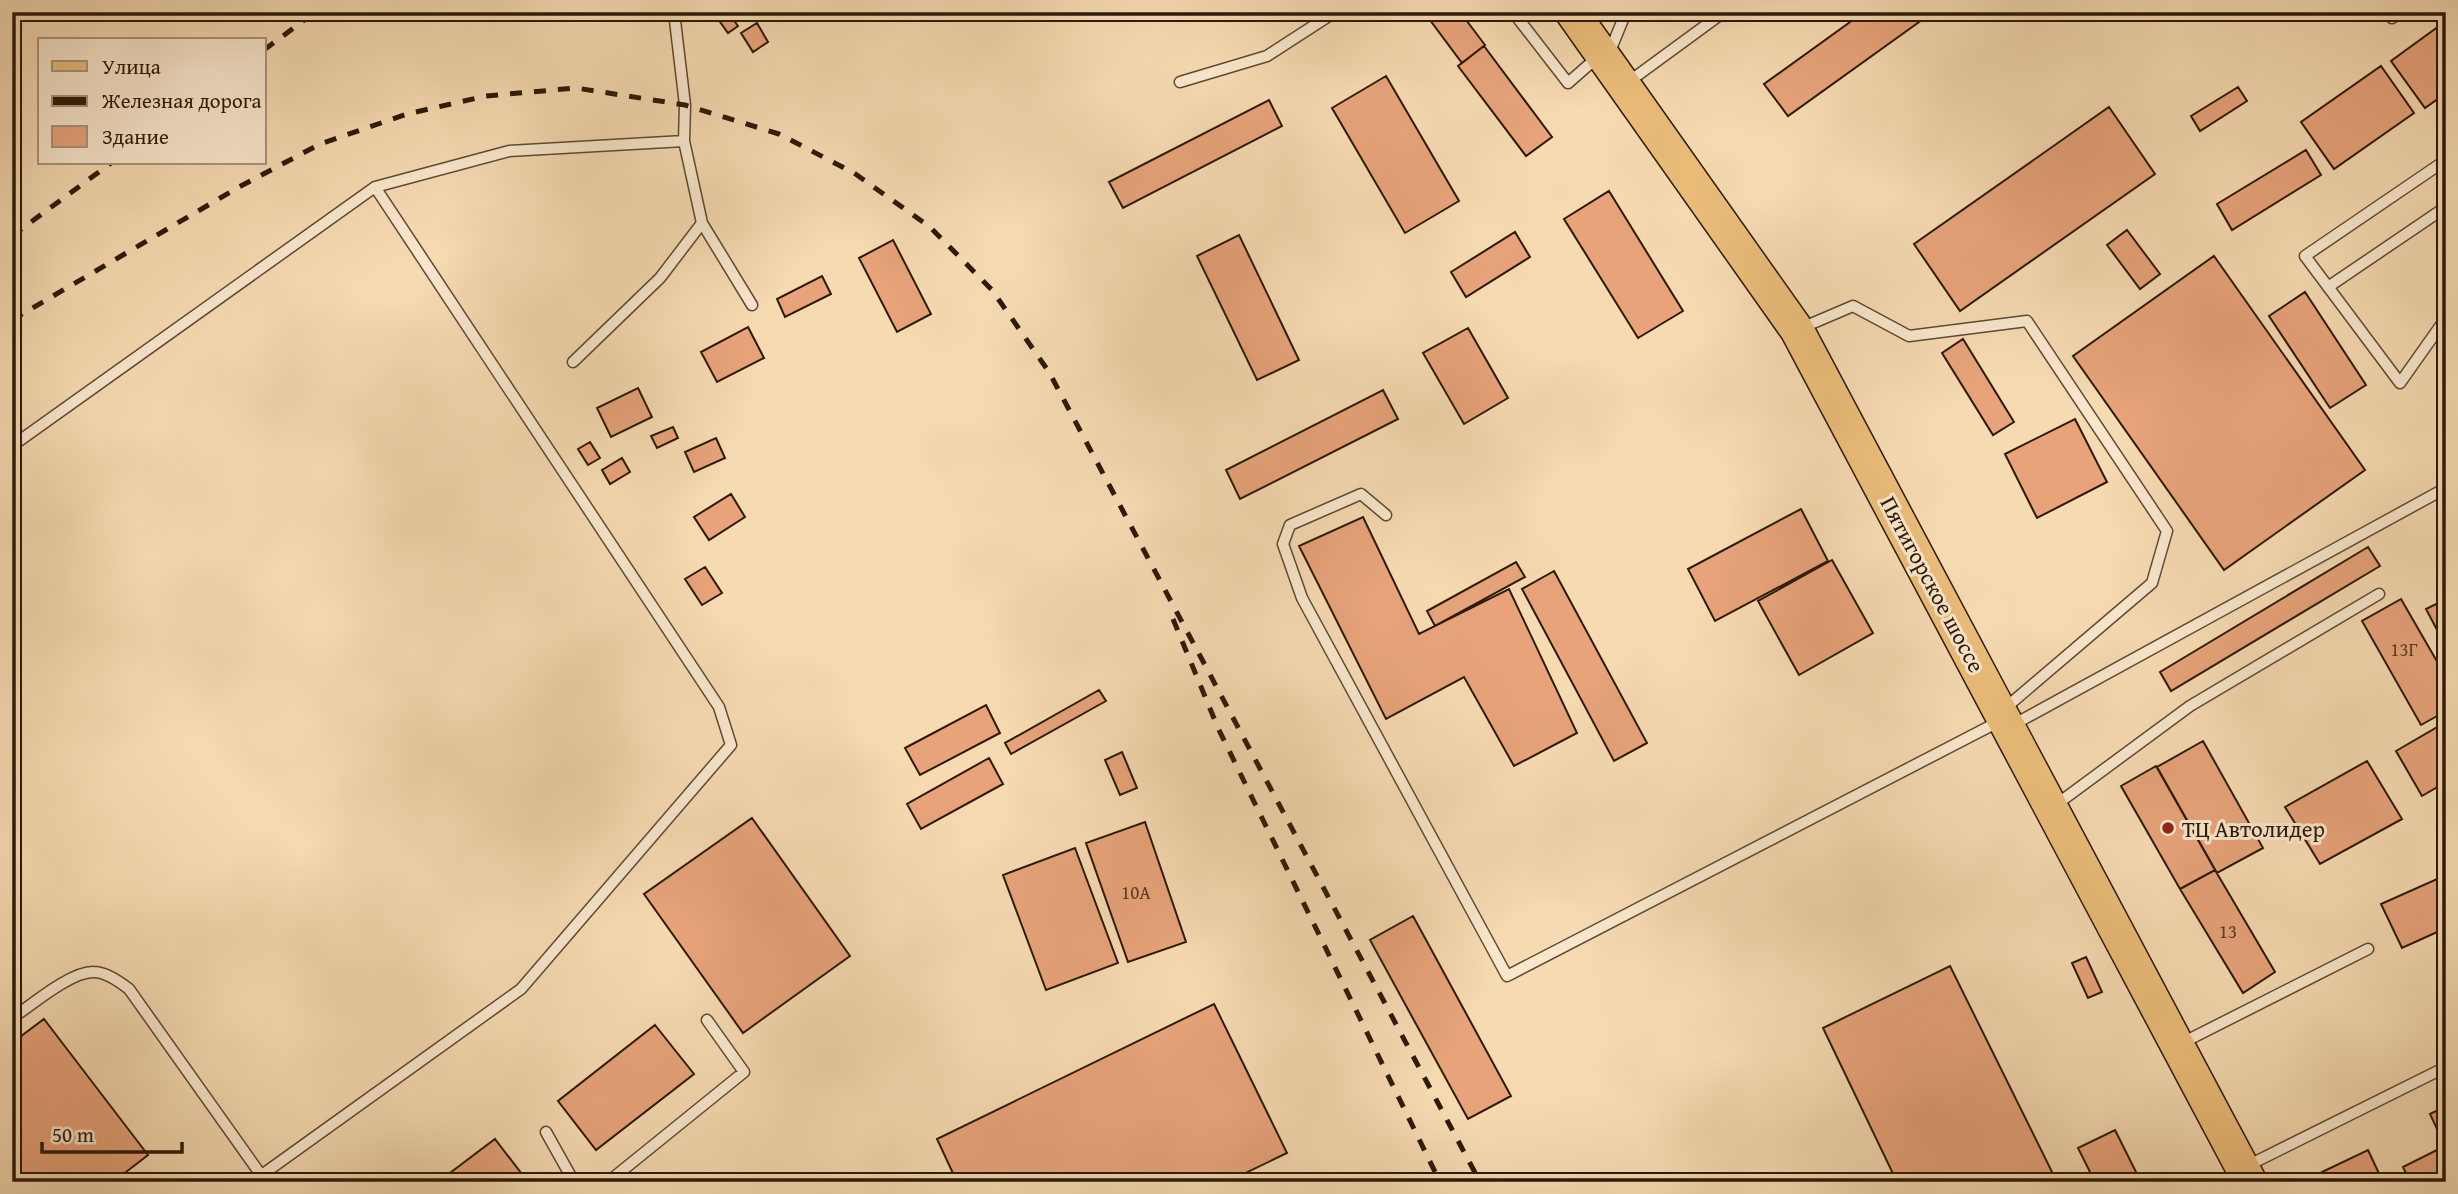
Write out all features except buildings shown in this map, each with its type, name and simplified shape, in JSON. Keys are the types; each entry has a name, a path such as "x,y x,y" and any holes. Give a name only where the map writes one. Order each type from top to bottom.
{"main road":[{"name":"Пятигорское шоссе","path":"1572,12 1797,330 2246,1175"}],"lane":[{"path":"674,12 685,105 684,141 702,223 752,305"},
{"path":"1180,82 1267,56 1335,12"},
{"path":"1513,12 1568,83 1724,12"},
{"path":"1611,65 1626,12"},
{"path":"12,446 375,187 509,151 684,141"},
{"path":"2446,160 2305,256 2400,383 2446,318"},
{"path":"12,1018 72,978 95,972 115,979 129,989 257,1178 521,989 730,745 719,707 375,187"},
{"path":"2328,287 2446,207"},
{"path":"573,362 660,278 702,223"},
{"path":"1797,330 1853,306 1909,336 2027,321 2166,531 2152,583 2005,719"},
{"path":"1386,515 1361,494 1290,525 1283,544 1302,598 1507,976 2446,488"},
{"path":"2052,808 2190,706 2379,594"},
{"path":"2177,1045 2368,949"},
{"path":"608,1182 744,1072 707,1020"},
{"path":"2246,1175 2446,1067"},
{"path":"546,1132 575,1182"}],"railway":[{"path":"266,49 315,12"},
{"path":"12,320 239,187 320,144 407,114 486,96 576,88 685,105 779,134 854,173 930,227 992,290 1049,372 1480,1182"},
{"path":"12,236 110,164"},
{"path":"1173,619 1218,728 1440,1182"}],"place":[{"name":"ТЦ Автолидер","path":"2168,828"}]}
